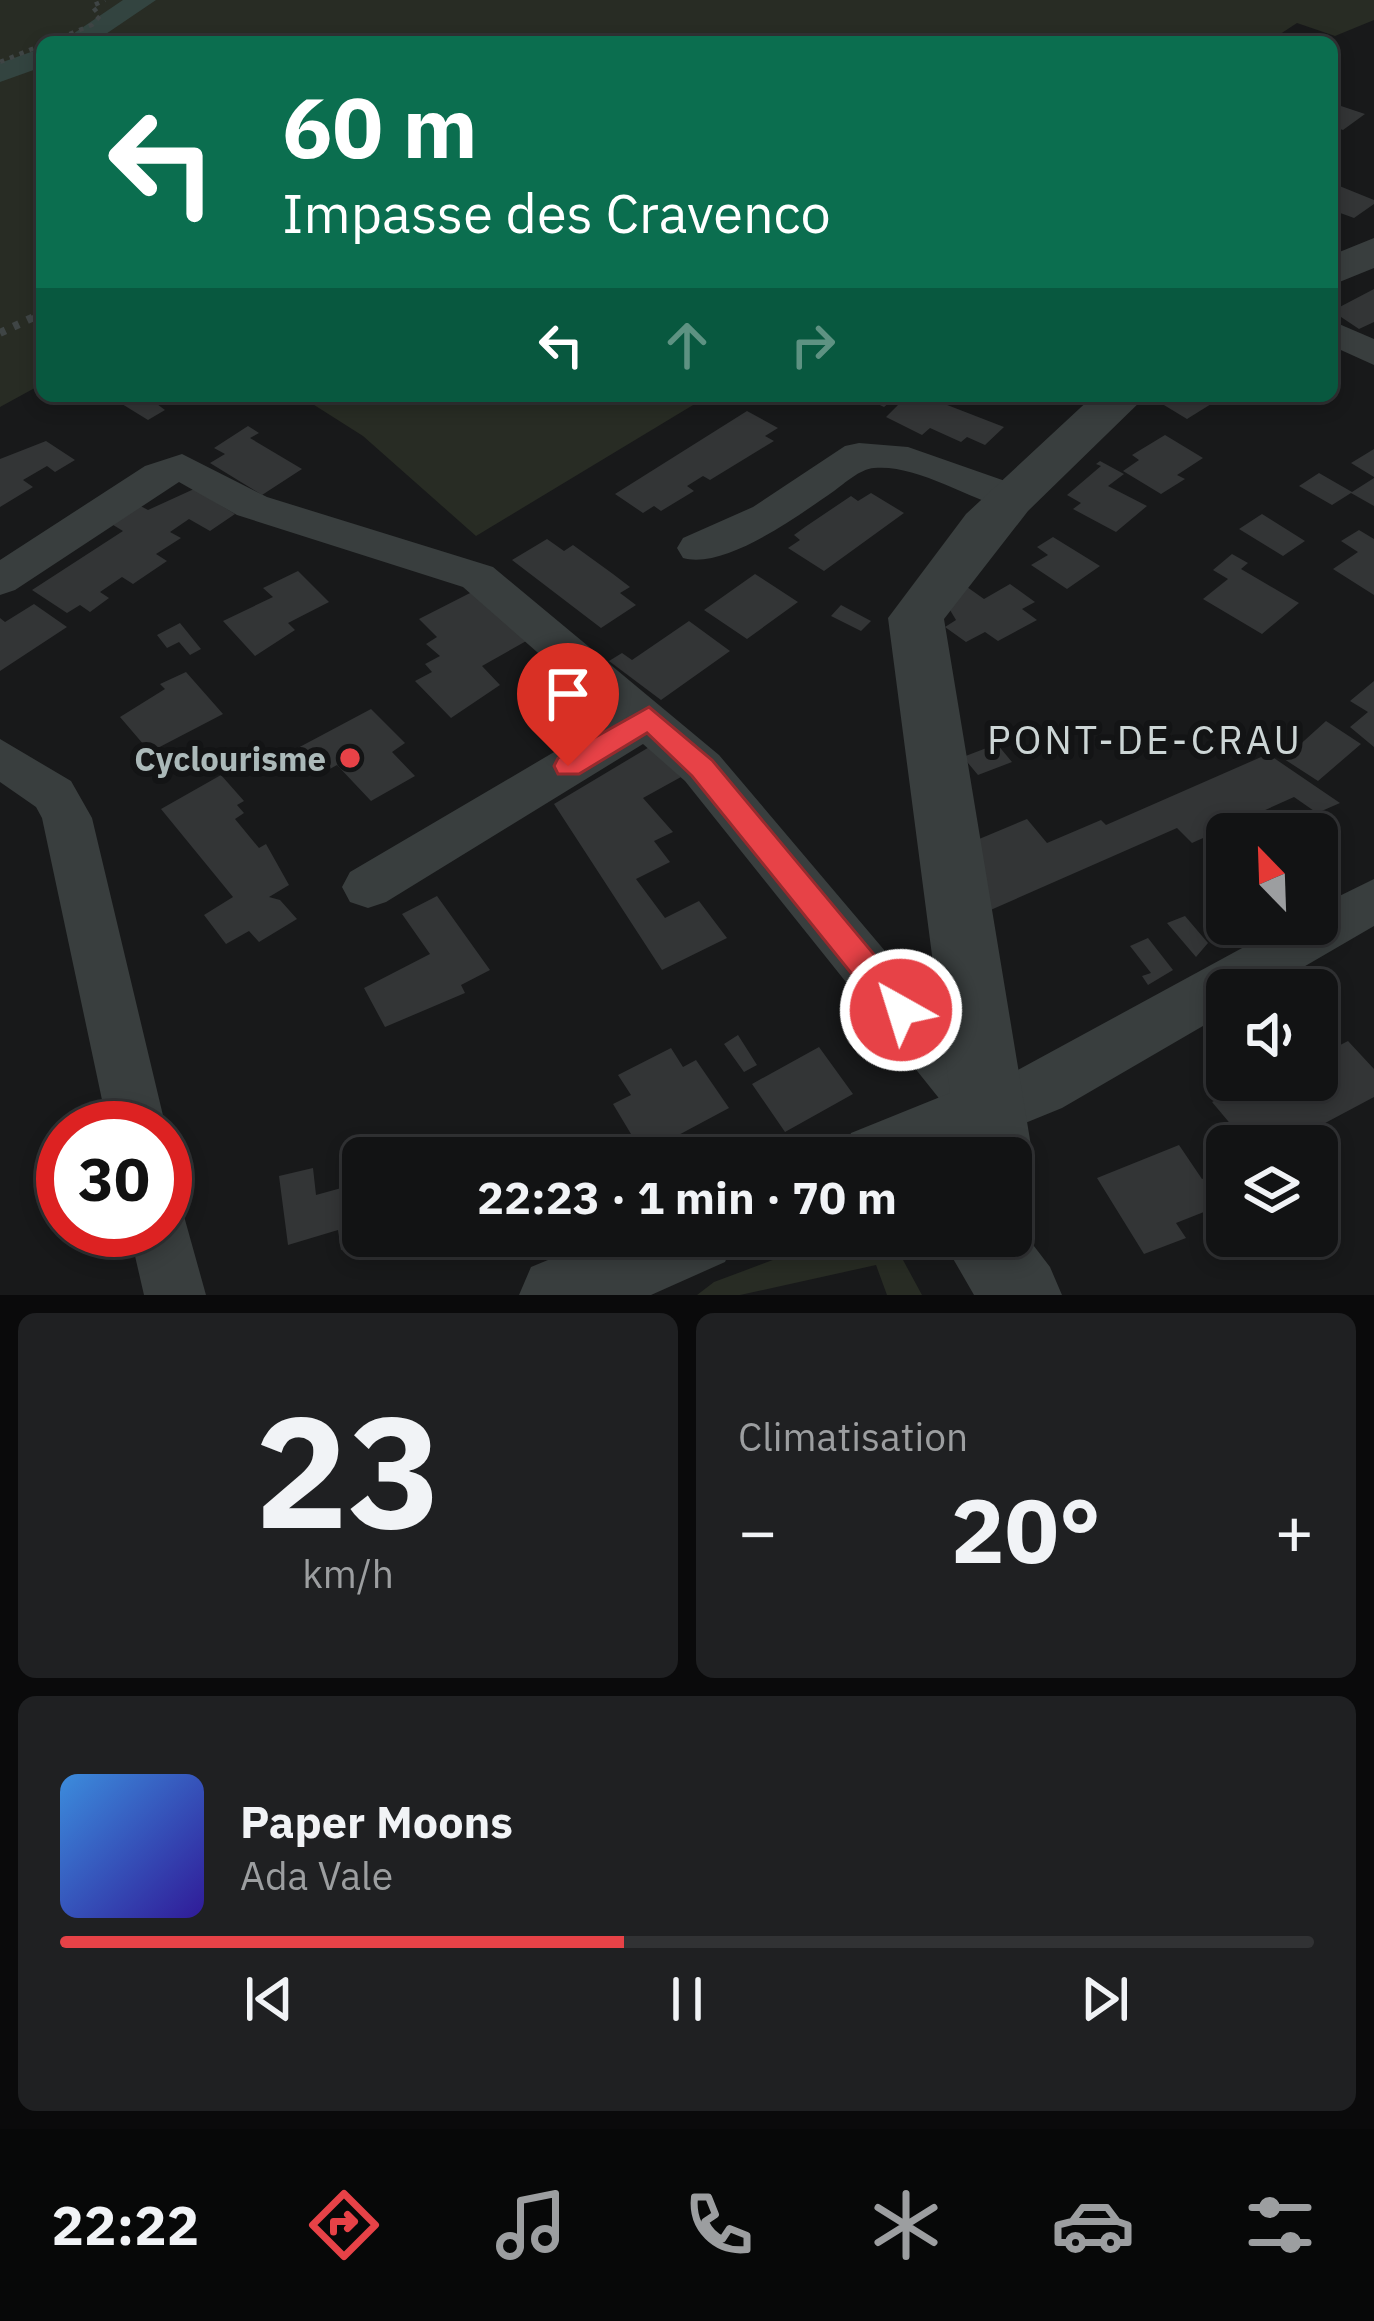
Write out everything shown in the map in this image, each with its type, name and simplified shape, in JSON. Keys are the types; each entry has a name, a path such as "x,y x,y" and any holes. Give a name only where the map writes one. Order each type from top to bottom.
{"street":[{"path":"1338,269 1374,251"},
{"path":"1338,335 1374,354"},
{"path":"991,1136 916,618 952,559 1008,496 1115,402"},
{"path":"698,548 768,517 859,455 894,456 1008,496"},
{"path":"0,580 159,475 182,467 252,506 478,577 649,718 702,768 991,1136"},
{"path":"368,887 649,718"},
{"path":"0,757 54,794 67,818 131,1101"},
{"path":"991,1136 1042,1090 1374,900"},
{"path":"166,1257 175,1295"},
{"path":"559,1295 649,1257"},
{"path":"995,1257 1022,1295"},
{"path":"1015,1257 1022,1295"}],"path":[{"path":"65,36 92,25 100,16 92,6 105,0"},
{"path":"0,62 36,50"},
{"path":"0,333 36,316"}],"shaded area":[{"path":"0,0 1374,0 1374,20 1335,36 1297,23 1277,36 36,36 36,387 0,407"},
{"path":"309,402 698,402 476,536 363,436"},
{"path":"781,1257 901,1257 922,1295 887,1295 876,1265 740,1295 697,1295 714,1282"}],"building":[{"path":"1338,105 1365,114 1343,130 1338,128"},
{"path":"1338,185 1374,200 1354,218 1338,212"},
{"path":"1374,289 1374,322 1359,329 1338,315 1338,308"},
{"path":"119,402 160,402 157,404 165,410 148,420"},
{"path":"890,402 939,402 1004,427 985,445 967,437 961,442 930,428 922,435 886,417 898,405"},
{"path":"1159,402 1214,402 1187,419"},
{"path":"747,411 778,428 765,436 774,441 710,480 703,476 687,486 694,491 661,511 654,506 643,513 615,494"},
{"path":"248,426 259,433 250,438 302,469 262,495 210,463 225,454 214,448"},
{"path":"1165,435 1203,458 1177,475 1185,479 1161,494 1123,471 1139,460 1132,455"},
{"path":"46,441 75,460 55,472 47,466 23,480 33,487 0,507 0,459"},
{"path":"1374,449 1374,477 1351,463"},
{"path":"1100,461 1124,474 1108,486 1147,506 1116,532 1073,509 1081,503 1067,495 1101,466 1096,464"},
{"path":"1319,473 1352,492 1374,478 1374,506 1351,493 1332,505 1299,486"},
{"path":"194,489 235,514 210,531 189,519 170,532 181,538 156,554 167,561 133,584 122,577 100,592 109,598 90,612 80,605 67,613 32,590 123,531 105,520 133,502 148,510"},
{"path":"871,493 904,513 824,571 788,548 800,540 794,535 851,496 858,501"},
{"path":"1262,514 1305,541 1283,556 1239,529"},
{"path":"1359,530 1374,539 1374,595 1333,569 1358,552 1341,541"},
{"path":"1053,537 1100,566 1067,589 1031,565 1048,555 1037,547"},
{"path":"547,539 564,551 573,545 613,574 630,587 620,593 636,605 601,628 512,560"},
{"path":"1232,554 1248,563 1241,569 1299,603 1262,634 1203,599 1228,579 1213,570"},
{"path":"298,571 329,602 288,623 295,630 255,656 223,621 273,597 263,588"},
{"path":"755,574 798,602 747,639 704,610"},
{"path":"1010,584 1035,602 1022,609 1037,620 998,641 985,632 966,642 945,627 956,620 950,610 967,587 984,599"},
{"path":"472,592 528,640 482,666 500,685 451,718 415,681 432,672 425,664 440,656 426,644 437,637 419,619"},
{"path":"34,604 67,627 0,671 0,618 5,622"},
{"path":"841,605 871,621 861,631 831,616"},
{"path":"689,621 730,651 661,700 609,661 622,653 632,660"},
{"path":"180,623 201,649 190,655 179,642 167,648 157,635"},
{"path":"186,672 223,714 150,752 120,717 165,689 160,684"},
{"path":"1374,681 1374,747 1350,727 1368,712 1350,701"},
{"name":"Cyclourisme","path":"371,709 405,743 392,752 415,776 371,801 337,765 317,776 294,750"},
{"path":"1326,721 1361,744 1318,781 1284,759"},
{"path":"997,744 1012,762 978,775 963,757"},
{"path":"651,746 681,777 643,798 673,832 654,841 670,862 636,879 665,918 699,901 727,938 662,970 554,804"},
{"path":"1268,754 1340,803 1317,813 1294,797 1259,813 1206,813 1206,837 1192,843 1177,828 986,912 972,842 1027,819 1047,843 1101,820 1106,825"},
{"path":"221,775 244,801 237,805 244,813 235,819 259,848 266,844 289,885 269,897 280,900 297,919 259,942 249,931 226,944 204,915 233,897 161,809"},
{"path":"437,896 490,970 461,985 465,993 385,1027 364,988 430,954 402,914"},
{"path":"1185,916 1206,945 1196,957 1167,923"},
{"path":"1148,938 1173,970 1148,985 1142,976 1151,973 1130,946"},
{"path":"738,1035 757,1065 744,1072 724,1044"},
{"path":"1348,1041 1374,1069 1374,1097 1321,1125 1231,1125 1212,1102 1338,1101 1338,1046"},
{"path":"819,1047 853,1094 785,1132 752,1084"},
{"path":"671,1048 683,1067 696,1060 729,1108 675,1137 633,1137 613,1104 631,1095 618,1075"},
{"path":"1179,1145 1202,1179 1206,1178 1206,1211 1176,1223 1186,1238 1144,1254 1097,1178"},
{"path":"313,1168 316,1195 342,1188 342,1250 338,1230 288,1245 279,1176"}],"waterway":[{"path":"85,36 142,0"},
{"path":"0,73 36,59"}],"place":[{"name":"Cyclourisme","path":"350,758"}],"district":[{"name":"PONT-DE-CRAU","path":"1145,739"}],"route":[{"path":"568,766 649,718 702,768 901,1010"}]}
